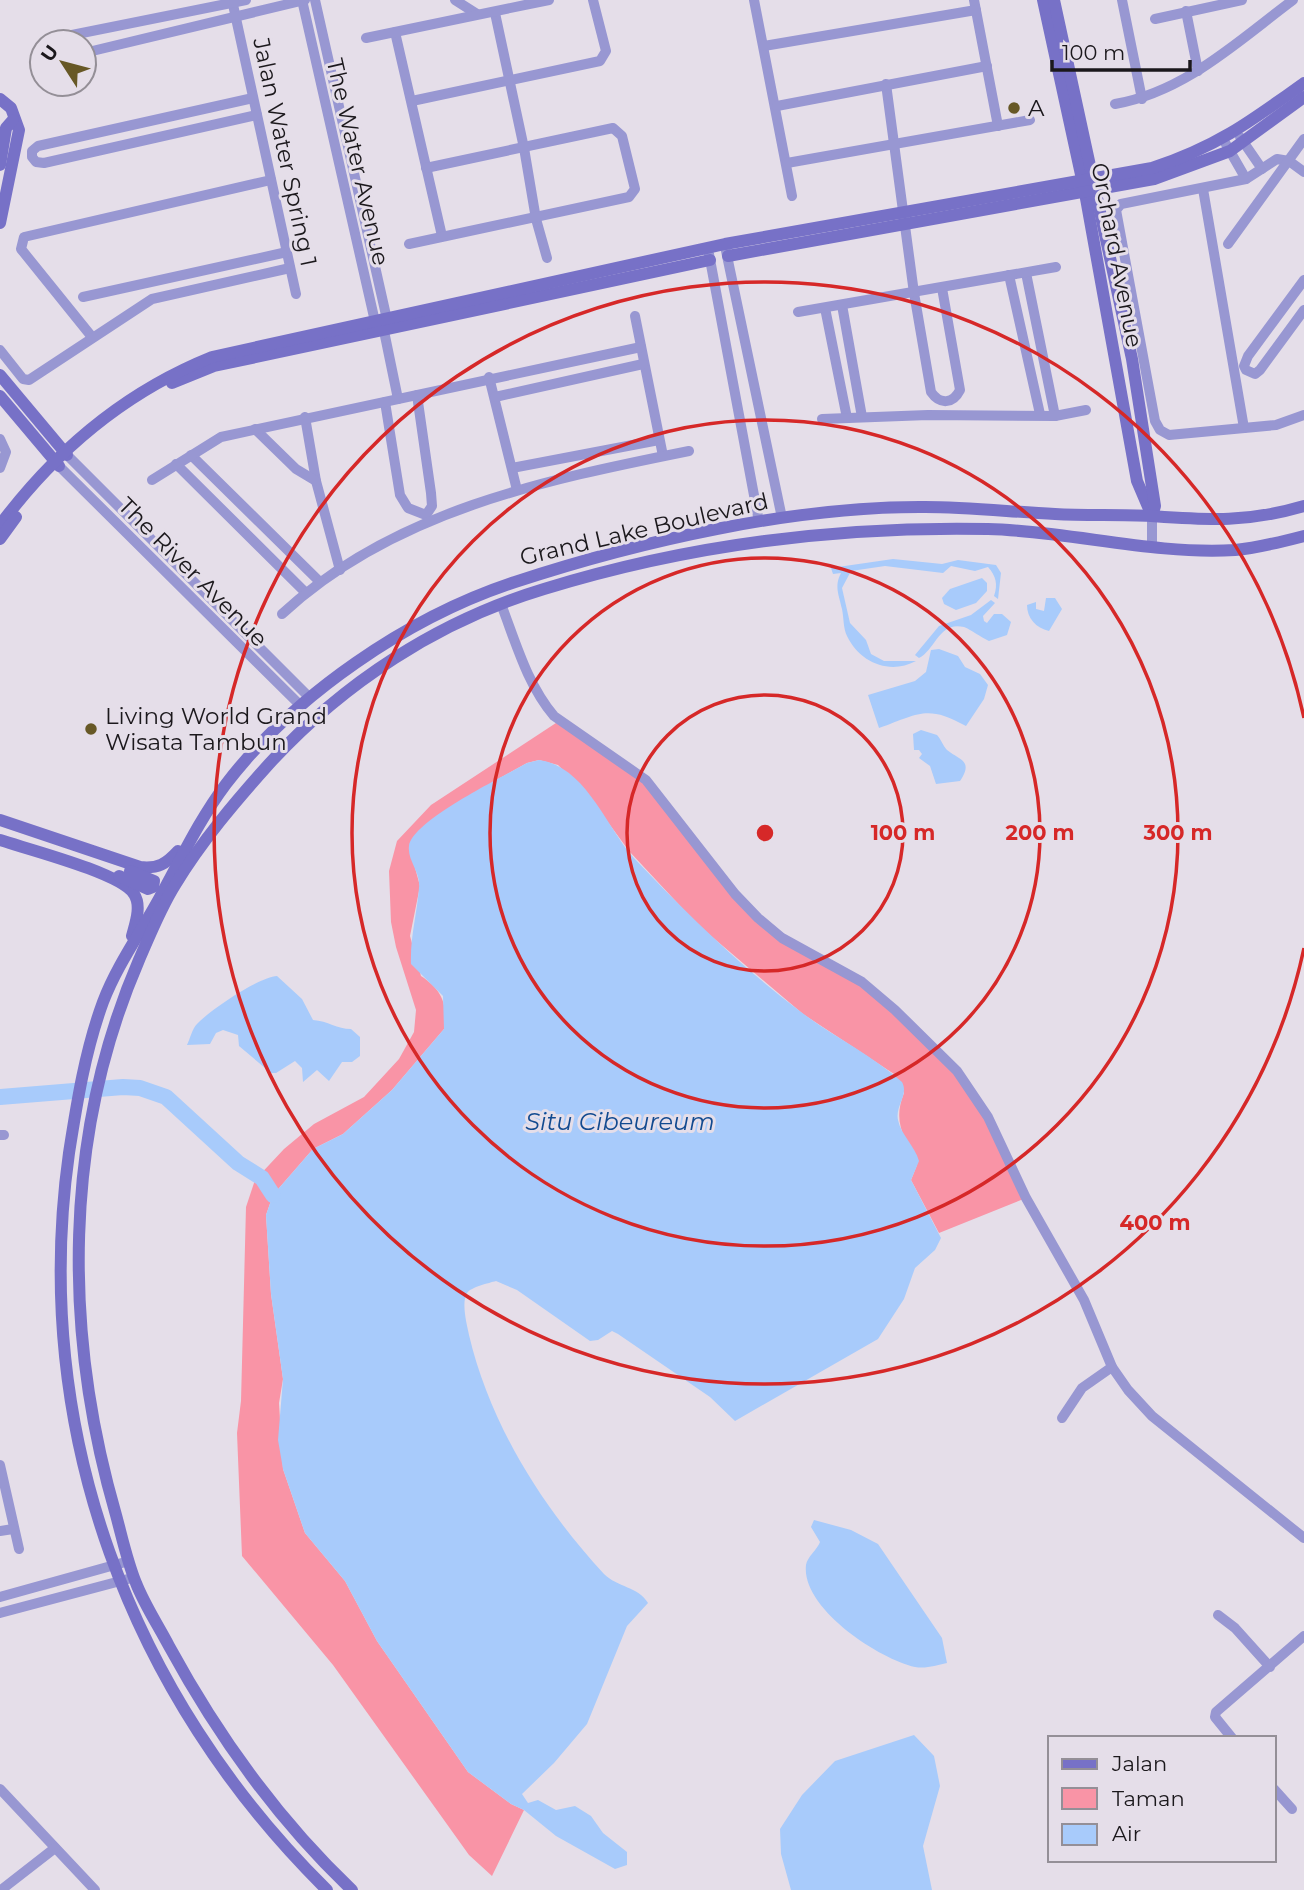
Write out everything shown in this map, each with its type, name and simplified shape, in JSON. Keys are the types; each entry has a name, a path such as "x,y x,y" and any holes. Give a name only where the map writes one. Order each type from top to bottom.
{"street":[{"path":"98,30 246,0"},
{"path":"98,50 303,0"},
{"name":"The Water Avenue","path":"303,0 363,273 382,326"},
{"name":"The Water Avenue","path":"315,0 376,271 382,326"},
{"path":"455,0 477,14"},
{"path":"366,38 549,0"},
{"path":"412,101 600,61 605,57 593,0"},
{"path":"754,0 777,106 792,196"},
{"path":"1122,0 1142,99"},
{"path":"1154,19 1242,0"},
{"path":"1115,104 1142,99 1198,71 1293,0"},
{"name":"Jalan Water Spring 1","path":"232,1 296,294"},
{"name":"Orchard Avenue","path":"1049,1 1088,186 1132,359 1156,506 1152,516 1152,547"},
{"path":"764,46 975,5 998,126"},
{"path":"1186,11 1198,71"},
{"path":"495,13 536,219 547,258"},
{"path":"395,32 442,236"},
{"path":"777,106 987,66"},
{"path":"1240,137 1304,83"},
{"path":"886,84 914,293 931,391 935,398 947,402 953,400 960,390 942,288"},
{"path":"0,525 55,465 127,401 196,363 291,337 382,326 726,250 903,216 1088,186 1226,145 1304,97"},
{"path":"253,98 38,146 32,157 36,162 44,163 257,115"},
{"path":"0,99 11,108 13,120 19,130 0,223"},
{"path":"0,165 6,128 13,120"},
{"path":"787,163 1030,120"},
{"path":"409,244 629,197 635,189 622,136 613,128 426,167"},
{"path":"1240,137 1262,169"},
{"path":"1228,244 1304,139"},
{"path":"1226,145 1246,179"},
{"path":"1304,172 1289,161 1277,159 1246,179 1121,204 1117,207 1116,214 1155,421 1160,430 1169,435 1276,425 1304,415"},
{"path":"92,337 20,249 24,237 271,180"},
{"path":"1203,189 1244,428"},
{"path":"726,250 782,518"},
{"path":"83,297 287,252"},
{"path":"708,254 759,522"},
{"path":"799,312 1056,267"},
{"path":"0,350 23,379 29,380 152,299 290,268"},
{"path":"363,273 376,271"},
{"path":"1026,273 1055,416"},
{"path":"1009,275 1040,414"},
{"path":"1304,280 1248,356 1244,366 1246,370 1255,374 1261,370 1304,310"},
{"path":"842,305 862,417"},
{"path":"825,308 847,418"},
{"path":"635,316 663,456"},
{"path":"382,326 398,399"},
{"path":"152,480 221,437 489,377 641,347"},
{"path":"495,397 643,364"},
{"path":"0,374 55,465"},
{"path":"489,377 517,489"},
{"path":"385,402 400,495 408,508 426,515 432,506 417,395"},
{"path":"0,396 55,465"},
{"path":"822,419 1040,414 1055,416 1086,411"},
{"path":"305,417 316,481 340,570"},
{"path":"255,429 286,460 316,481"},
{"path":"0,439 6,452 0,468"},
{"path":"512,468 659,440"},
{"path":"282,614 320,582 392,538 517,489 688,451"},
{"path":"191,454 320,582"},
{"path":"176,464 305,593"},
{"path":"0,539 55,465"},
{"name":"The River Avenue","path":"55,465 305,702"},
{"name":"Grand Lake Boulevard","path":"327,1890 249,1804 201,1741 172,1692 118,1583 85,1473 72,1410 64,1334 62,1208 80,1083 104,1001 128,950 189,840 228,783 268,735 305,702 384,646 480,595 592,559 759,522 856,508 919,507 1230,521 1304,506"},
{"path":"813,513 817,536"},
{"path":"734,527 738,544"},
{"name":"Grand Lake Boulevard","path":"352,1890 314,1853 222,1737 185,1676 134,1577 103,1470 81,1338 79,1210 90,1117 97,1083 119,1007 162,909 221,817 294,738 354,685 426,640 501,604 602,573 738,544 817,536 992,529 1152,547 1233,550 1304,536"},
{"path":"501,604 542,702 554,716 646,780 735,894 758,918 782,938 862,982 895,1010 957,1071 988,1117 1026,1198 1084,1300 1112,1367 1152,1416 1304,1538"},
{"path":"0,820 140,867 155,868 166,864 189,840"},
{"path":"43,834 66,847 150,878 154,881 153,887 148,889 92,865 84,867"},
{"path":"0,840 117,880 134,893 138,905 128,950"},
{"path":"1062,1419 1082,1388 1112,1367"},
{"path":"0,1465 19,1549"},
{"path":"0,1531 13,1529"},
{"path":"0,1597 130,1561"},
{"path":"0,1613 134,1577"},
{"path":"1218,1615 1235,1628 1270,1667"},
{"path":"1230,1736 1215,1717 1216,1712 1304,1636"},
{"path":"0,1789 95,1890"},
{"path":"1276,1790 1292,1809"},
{"path":"1,1890 55,1848"}],"green space":[{"path":"559,721 646,780 758,918 878,995 977,1098 1026,1198 939,1233 911,1180 917,1165 904,1138 899,1113 904,1093 894,1074 803,1014 697,924 629,851 588,795 558,765 539,760 527,763 498,779 414,864 420,886 410,936 421,976 442,998 444,1029 392,1090 343,1134 313,1149 273,1195 266,1215 271,1294 283,1379 279,1403 283,1469 305,1533 345,1581 377,1641 468,1772 511,1804 524,1810 492,1876 469,1855 333,1665 242,1556 237,1433 241,1401 246,1207 255,1180 284,1149 314,1124 364,1097 399,1059 414,1032 416,1010 391,922 389,871 397,841 431,805"}],"water":[{"path":"893,559 942,564 958,560 996,565 1001,573 998,599 994,596 996,584 988,567 975,571 951,566 943,573 885,566 851,571 842,588 850,623 866,640 871,654 884,661 916,661 896,667 877,664 860,653 847,636 838,591 841,573 833,574 831,568"},
{"path":"982,578 987,583 987,591 976,603 956,610 944,604 942,598 950,589"},
{"path":"1046,598 1055,598 1062,609 1049,631 1033,622 1027,610 1027,605 1036,602 1036,609 1044,611"},
{"path":"991,600 995,603 983,616 984,621 987,623 994,614 1002,614 1011,622 1007,635 989,641 967,628 956,626 943,632 925,654 919,658 915,655 939,626 971,615"},
{"path":"939,649 958,656 965,667 980,674 988,685 984,699 966,726 932,713 913,715 879,728 868,695 915,681 926,672 931,650"},
{"path":"921,730 937,735 947,750 963,761 966,769 960,781 936,784 930,766 919,758 922,754 919,750 914,750 913,734"},
{"name":"Situ Cibeureum","path":"539,760 569,773 582,785 633,857 735,958 801,1012 902,1082 904,1091 898,1120 919,1161 911,1180 941,1238 935,1250 915,1268 904,1299 878,1339 735,1421 710,1397 612,1331 598,1340 590,1341 517,1290 496,1281 476,1287 467,1293 464,1302 465,1314 478,1368 490,1400 521,1463 560,1521 604,1574 639,1594 648,1603 627,1626 587,1724 554,1763 522,1794 528,1803 538,1800 556,1810 575,1806 591,1816 603,1833 627,1852 627,1865 615,1869 556,1836 524,1810 511,1804 468,1772 377,1641 345,1581 305,1533 283,1469 278,1440 283,1379 271,1294 266,1215 273,1195 313,1149 343,1134 392,1090 444,1029 443,996 411,964 419,888 409,851 414,836 426,824 461,800 527,763"},
{"path":"277,976 302,999 313,1020 351,1029 360,1037 360,1056 352,1062 342,1062 329,1081 317,1070 303,1082 302,1068 295,1061 276,1073 271,1073 239,1046 238,1035 223,1030 216,1033 210,1044 187,1045 195,1026 212,1011 247,988"},
{"path":"814,1520 851,1530 878,1544 942,1638 947,1663 915,1667 900,1662 863,1643 829,1614 816,1598 808,1581 806,1565 820,1542 811,1527"},
{"path":"914,1735 934,1756 940,1786 923,1846 932,1890 791,1890 781,1854 780,1829 802,1795 835,1761"}],"waterway":[{"path":"0,1097 123,1087 140,1088 166,1097 238,1163 262,1178 273,1195"}],"place":[{"name":"A","path":"1014,108"},
{"name":"Living World Grand Wisata Tambun","path":"91,729"}]}
